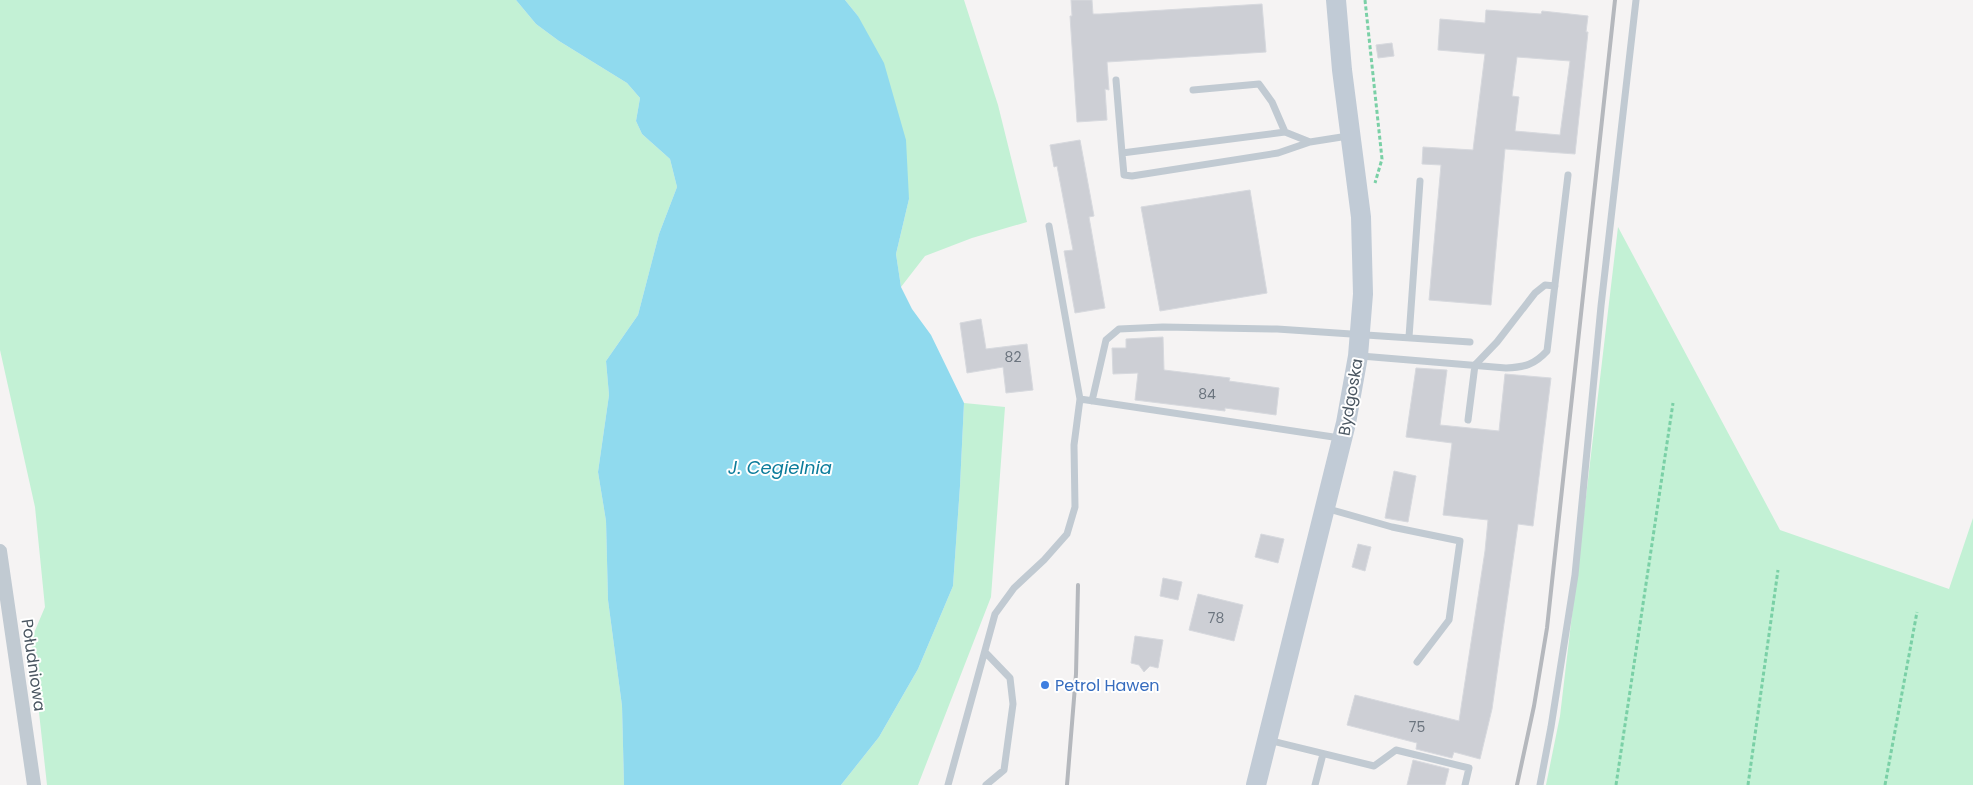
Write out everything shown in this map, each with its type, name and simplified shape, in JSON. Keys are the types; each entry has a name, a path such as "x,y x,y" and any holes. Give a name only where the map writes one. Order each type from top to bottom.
{"street":[{"name":"Bydgoska","path":"1256,785 1342,438 1358,356 1363,294 1361,217 1342,70 1336,0"},
{"name":"Południowa","path":"0,551 34,785"}],"lane":[{"path":"1540,785 1576,575 1601,306 1636,0"},
{"path":"1116,80 1124,175 1132,176 1278,153 1310,142 1351,136"},
{"path":"1193,90 1259,84 1272,102 1285,132"},
{"path":"1122,153 1285,132 1310,142"},
{"path":"1358,356 1506,368 1523,367 1538,360 1547,351 1568,175"},
{"path":"1409,337 1420,181"},
{"path":"948,785 995,614 1014,588 1044,560 1067,534 1075,507 1074,445 1080,399 1049,226"},
{"path":"1468,420 1474,366 1497,342 1535,293 1545,285 1555,286"},
{"path":"1092,401 1106,340 1119,329 1173,327 1277,329 1360,333 1470,342"},
{"path":"1080,399 1342,438"},
{"path":"1325,508 1392,527 1460,540 1449,620 1417,662"},
{"path":"985,652 1010,678 1013,704 1004,770 986,785"},
{"path":"1267,740 1374,766 1396,750 1469,768 1465,785"},
{"path":"1314,785 1323,754"}],"path":[{"path":"1616,785 1674,403"},
{"path":"1748,785 1778,570"},
{"path":"1885,785 1917,612"}],"green space":[{"path":"0,0 516,0 536,24 559,41 627,83 640,98 636,121 642,134 670,159 677,187 659,234 638,315 606,361 609,395 598,472 606,521 608,600 622,706 624,785 47,785 31,640 45,607 35,507 0,350"},
{"path":"845,0 964,0 998,105 1027,222 972,238 925,256 901,287 896,254 909,199 858,16"},
{"path":"1618,227 1780,530 1949,589 1973,518 1973,785 1546,785 1560,716"},
{"path":"964,403 1005,407 991,597 918,785 841,785 879,737 918,669 953,586"}],"water":[{"name":"J. Cegielnia","path":"516,0 845,0 858,16 884,63 906,140 909,199 896,254 901,287 912,309 931,335 964,403 960,486 953,586 918,669 879,737 841,785 624,785 622,706 608,600 606,521 598,472 609,395 606,361 638,315 659,234 677,187 670,159 642,134 636,121 640,98 627,83 559,41 536,24"}],"building":[{"path":"1071,0 1092,0 1093,14 1262,4 1266,52 1107,62 1109,90 1105,89 1107,120 1077,122 1070,16 1072,16"},
{"path":"1486,10 1541,14 1542,11 1588,16 1586,32 1588,32 1575,154 1505,149 1491,305 1429,300 1441,165 1422,164 1423,147 1473,150 1485,54 1438,50 1440,19 1485,23","holes":["1517,57 1570,61 1560,135 1515,131 1519,97 1512,96"]},
{"path":"1392,43 1394,56 1378,58 1376,45"},
{"path":"1080,140 1094,216 1089,217 1105,308 1075,313 1064,251 1073,250 1057,166 1054,167 1050,145"},
{"path":"1250,190 1267,293 1160,311 1141,207"},
{"path":"981,319 986,349 1027,344 1033,390 1006,393 1003,367 967,373 960,323"},
{"path":"1163,337 1164,370 1230,378 1229,381 1279,388 1276,415 1225,408 1225,411 1135,400 1138,373 1113,374 1112,348 1126,348 1126,339"},
{"path":"1416,368 1447,370 1440,425 1499,431 1505,374 1551,378 1533,526 1518,524 1492,709 1480,759 1454,752 1452,758 1416,749 1417,743 1347,725 1355,695 1459,721 1488,520 1443,515 1452,443 1406,437"},
{"path":"1394,471 1416,476 1408,522 1385,518"},
{"path":"1261,534 1284,539 1278,563 1255,557"},
{"path":"1358,544 1371,547 1365,571 1352,567"},
{"path":"1163,578 1182,582 1178,600 1160,596"},
{"path":"1198,594 1243,605 1234,641 1189,630"},
{"path":"1135,636 1163,640 1158,668 1150,666 1144,672 1139,665 1131,663"},
{"path":"1413,760 1449,769 1445,785 1407,785"}],"railway":[{"path":"1517,785 1534,706 1547,628 1615,0"},
{"path":"1067,785 1076,674 1078,585"}],"place":[{"name":"Petrol Hawen","path":"1045,685"}]}
